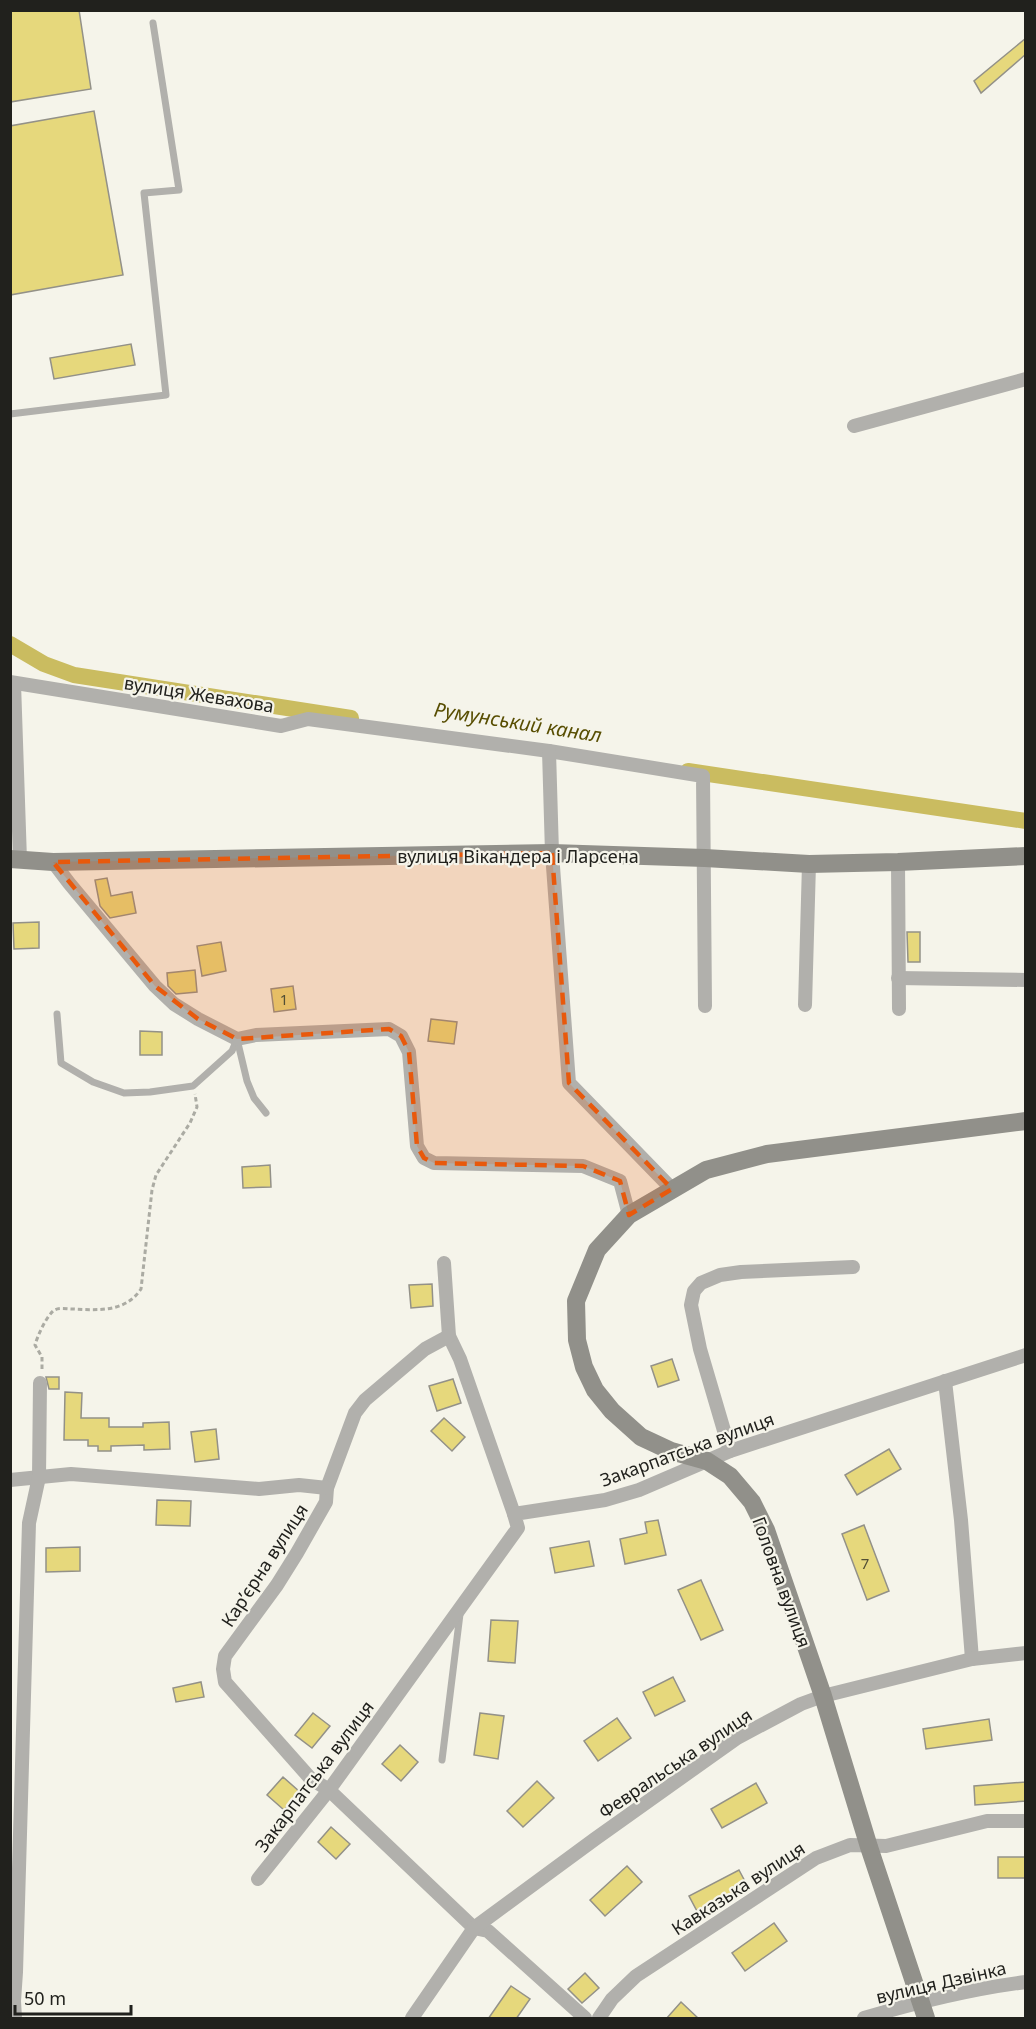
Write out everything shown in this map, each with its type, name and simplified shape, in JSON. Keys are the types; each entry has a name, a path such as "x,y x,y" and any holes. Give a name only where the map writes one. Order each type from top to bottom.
{"street":[{"path":"854,426 1026,379"},
{"path":"12,683 15,859"},
{"name":"вулиця Жевахова","path":"12,683 281,726 308,719 549,751 703,776 705,858"},
{"path":"549,751 552,853 569,1083 672,1189"},
{"name":"вулиця Вікандера і Ларсена","path":"15,859 53,862 552,853 808,864 1026,856"},
{"path":"705,858 705,1006"},
{"path":"53,862 155,987 174,1004 237,1039 256,1035 389,1029 401,1036 409,1052 417,1146 424,1158 434,1163 583,1166 620,1181 629,1215"},
{"path":"898,862 899,1008"},
{"path":"806,1005 808,864"},
{"path":"898,978 1026,980"},
{"name":"Головна вулиця","path":"922,2010 868,1847 823,1696 766,1530 752,1502 730,1476 707,1461 671,1451 641,1437 612,1411 595,1390 584,1366 578,1340 576,1301 597,1250 629,1215 706,1170 767,1154 1026,1121"},
{"path":"444,1263 449,1336 460,1359 514,1514"},
{"path":"730,1451 700,1349 692,1305 694,1292 701,1283 720,1275 853,1267"},
{"name":"Карʼєрна вулиця","path":"329,1790 310,1778 225,1682 223,1669 225,1656 277,1585 326,1502 327,1488 355,1413 365,1400 425,1349 449,1336"},
{"name":"Закарпатська вулиця","path":"258,1879 329,1790 518,1528 514,1514 605,1500 639,1490 730,1451 1026,1355"},
{"path":"945,1381 961,1521 972,1659"},
{"path":"15,2019 12,2001 16,1972 29,1523 39,1477 40,1383"},
{"path":"10,1480 71,1474 259,1489 299,1485 327,1488"},
{"name":"Февральська вулиця","path":"412,2019 474,1928 737,1738 801,1704 823,1696 972,1659 1026,1653"},
{"path":"329,1790 474,1928 488,1932 585,2019"},
{"name":"Кавказька вулиця","path":"599,2019 612,1999 636,1976 816,1858 850,1845 886,1846 987,1821 1026,1821"},
{"name":"вулиця Дзвінка","path":"864,2019 922,2010 982,1988 1026,1982"}],"lane":[{"path":"10,414 166,395 144,193 179,190 153,23"},
{"path":"57,1014 61,1064 93,1082 124,1093 193,1086 231,1051 237,1039"},
{"path":"237,1039 250,1090 267,1113"},
{"path":"442,1760 461,1606"}],"path":[{"path":"40,1383 42,1358 35,1345 53,1311 59,1308 93,1310 124,1305 135,1298 141,1289 156,1174 194,1115 197,1107 193,1086"}],"highlighted area":[{"path":"552,853 569,1083 672,1189 629,1215 620,1181 583,1166 434,1163 424,1158 417,1146 409,1052 401,1036 389,1029 237,1039 198,1019 155,986 53,862"}],"building":[{"path":"10,10 79,10 91,89 10,102"},
{"path":"1026,38 1026,54 981,93 974,81"},
{"path":"94,111 123,275 10,295 10,126"},
{"path":"131,344 135,365 54,379 50,358"},
{"path":"107,878 111,896 132,892 136,913 110,918 100,906 95,880"},
{"path":"39,922 39,948 14,949 13,923"},
{"path":"907,932 920,932 920,962 908,962"},
{"path":"221,942 226,971 202,976 197,946"},
{"path":"195,970 197,992 176,994 168,986 167,973"},
{"path":"293,986 296,1009 274,1012 271,989"},
{"path":"431,1019 457,1022 454,1044 428,1041"},
{"path":"140,1031 162,1032 162,1055 140,1055"},
{"path":"270,1165 271,1187 243,1188 242,1167"},
{"path":"432,1284 433,1306 411,1308 409,1285"},
{"path":"672,1359 679,1380 658,1387 651,1366"},
{"path":"46,1377 59,1377 59,1389 49,1389"},
{"path":"453,1379 461,1403 437,1411 429,1386"},
{"path":"65,1392 82,1393 81,1418 109,1418 109,1427 143,1427 143,1423 169,1422 170,1449 144,1450 144,1445 111,1446 111,1451 98,1451 98,1446 88,1446 88,1440 64,1440"},
{"path":"444,1418 465,1437 452,1451 431,1431"},
{"path":"216,1429 219,1459 195,1462 191,1432"},
{"path":"889,1449 901,1469 857,1495 845,1475"},
{"path":"157,1500 191,1501 190,1526 156,1525"},
{"path":"658,1520 666,1555 625,1564 620,1539 647,1533 645,1522"},
{"path":"864,1525 889,1591 867,1600 842,1534"},
{"path":"589,1541 594,1566 555,1573 550,1548"},
{"path":"80,1547 80,1571 46,1572 46,1548"},
{"path":"701,1580 723,1630 701,1640 678,1590"},
{"path":"491,1620 518,1621 515,1663 488,1661"},
{"path":"673,1677 685,1701 655,1716 643,1692"},
{"path":"201,1682 204,1697 176,1702 173,1688"},
{"path":"313,1713 330,1726 312,1748 295,1735"},
{"path":"480,1713 504,1716 498,1759 474,1755"},
{"path":"617,1718 631,1738 598,1761 584,1741"},
{"path":"989,1719 992,1740 926,1749 923,1729"},
{"path":"400,1745 418,1762 401,1781 382,1764"},
{"path":"283,1777 300,1792 284,1810 267,1795"},
{"path":"537,1781 554,1798 523,1827 507,1811"},
{"path":"1026,1782 1026,1801 975,1805 974,1786"},
{"path":"756,1783 767,1803 722,1828 711,1809"},
{"path":"331,1827 350,1844 336,1859 318,1842"},
{"path":"998,1857 1026,1857 1026,1878 998,1878"},
{"path":"627,1866 642,1882 605,1916 590,1900"},
{"path":"739,1870 748,1887 698,1913 689,1896"},
{"path":"774,1923 787,1941 745,1971 732,1953"},
{"path":"585,1973 599,1988 582,2003 568,1989"},
{"path":"511,1986 530,1999 516,2019 488,2019"},
{"path":"681,2002 699,2019 666,2019"}],"waterway":[{"name":"Румунський канал","path":"10,644 44,664 74,675 351,718"},
{"name":"Румунський канал","path":"688,771 1026,821"}]}
